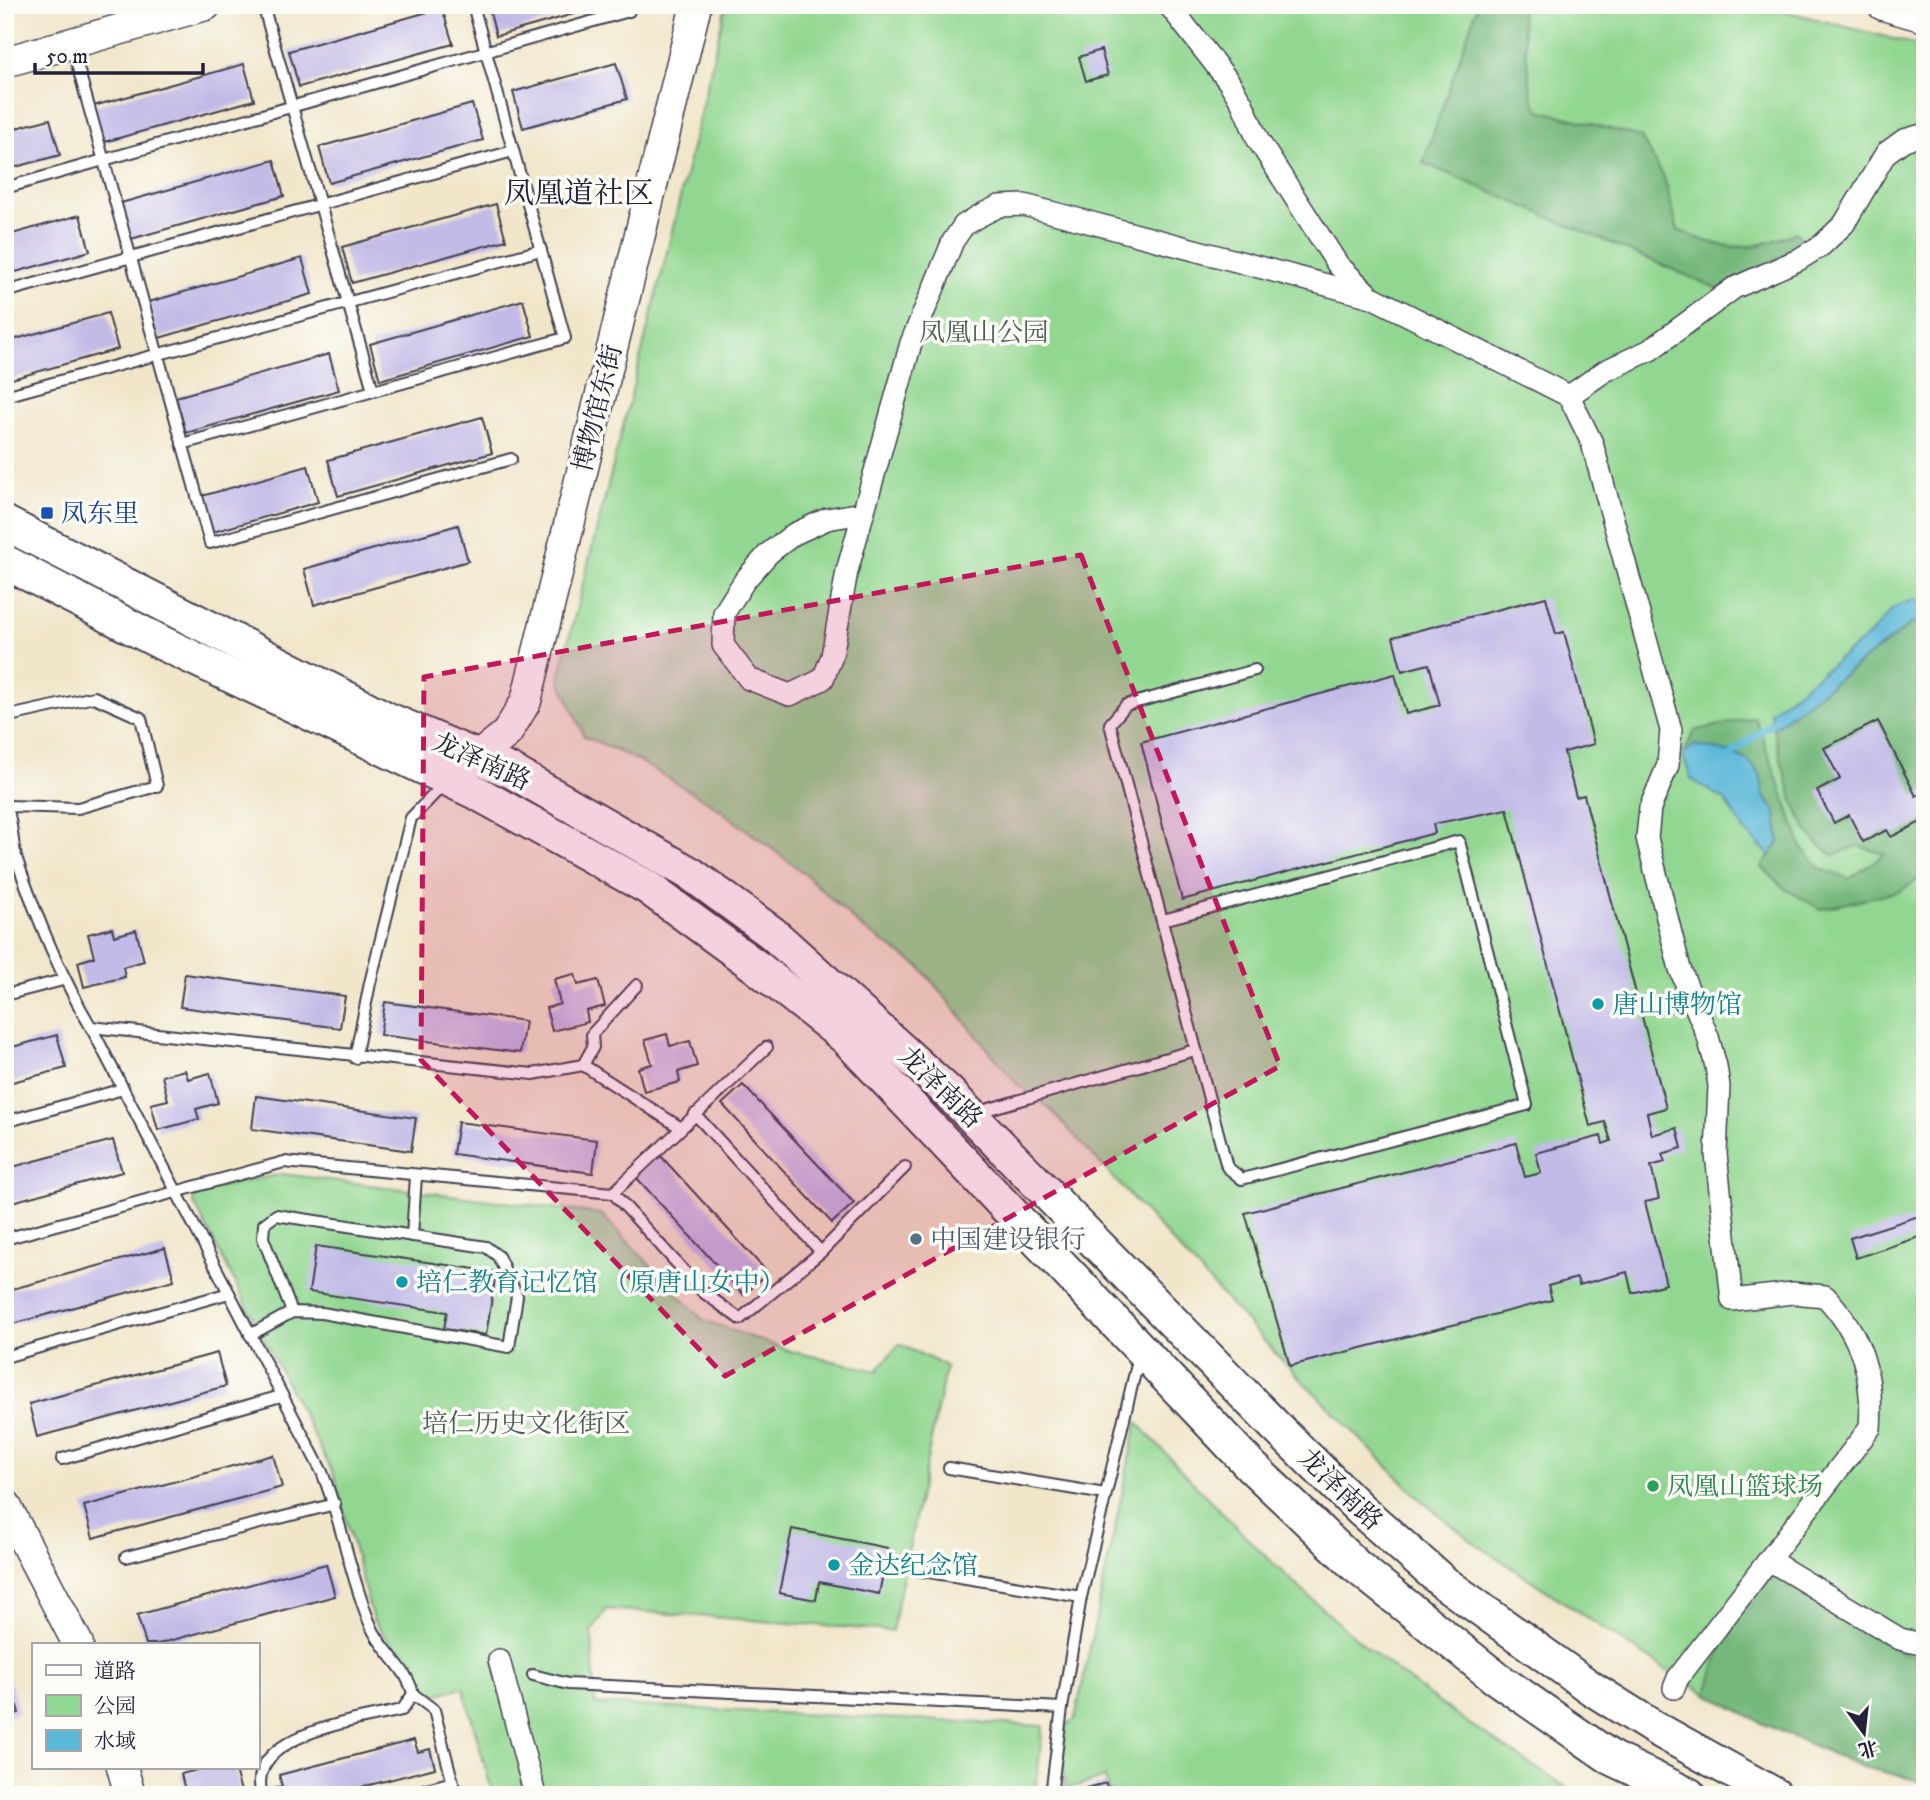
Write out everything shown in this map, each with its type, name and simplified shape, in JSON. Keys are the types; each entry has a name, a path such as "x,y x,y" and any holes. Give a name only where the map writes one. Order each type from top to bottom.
{"main road":[{"name":"龙泽南路","path":"5,523 387,719 478,760 511,771 691,874 772,933 970,1114 1275,1426 1361,1510 1443,1582 1591,1688 1653,1727 1775,1795"},
{"name":"龙泽南路","path":"5,562 162,643 447,780 647,887 758,968 846,1038 1250,1465 1356,1566 1496,1678 1613,1759 1689,1795"}],"street":[{"path":"5,62 71,43 129,15 206,5"},
{"name":"博物馆东街","path":"447,780 478,760 507,733 526,701 696,5"},
{"path":"1169,5 1229,82 1258,140 1338,265 1372,298"},
{"path":"1882,5 1925,17"},
{"path":"1569,396 1605,371 1638,358 1734,288 1798,260 1822,244 1844,224 1886,153 1903,140 1925,134"},
{"path":"863,513 827,519 794,534 769,553 745,580 724,613 723,645 749,679 790,695 824,679 832,656 847,571 911,343 953,241 964,225 999,206 1024,205 1372,298 1569,396 1592,443 1671,730 1668,765 1650,808 1647,838 1680,969 1708,1037 1716,1066 1719,1086 1716,1154 1732,1300 1792,1293 1825,1296 1854,1331 1872,1403 1870,1428 1678,1678 1674,1689"},
{"path":"5,1504 77,1643"},
{"path":"1769,1560 1900,1639 1925,1645"},
{"path":"499,1660 535,1795"},
{"path":"123,1769 130,1795"}],"lane":[{"path":"263,5 373,390"},
{"path":"182,444 565,338 473,5"},
{"path":"5,188 629,10"},
{"path":"71,43 210,543 511,459"},
{"path":"5,292 513,151"},
{"path":"5,396 541,250"},
{"path":"1163,920 1459,841 1527,1105 1242,1179 1227,1167 1110,724 1126,705 1255,670"},
{"path":"5,717 94,697 141,718 158,786 78,808 6,804 11,843 33,908 63,979 91,1027 322,1472 335,1504 370,1626 411,1682 413,1694 434,1710 456,1795"},
{"path":"355,1058 370,983 411,818 447,780"},
{"path":"5,995 63,979"},
{"path":"583,1065 593,1046 592,1034 636,985"},
{"path":"91,1027 355,1058 533,1074 583,1065 681,1128"},
{"path":"613,1193 767,1047"},
{"path":"970,1114 1195,1050"},
{"path":"5,1122 123,1089"},
{"path":"695,1114 821,1252"},
{"path":"5,1240 176,1190 284,1162 416,1177 613,1193 704,1292 740,1319 821,1252 905,1167"},
{"path":"412,1236 416,1177"},
{"path":"250,1335 292,1312 322,1312 509,1347 517,1296 498,1256 485,1247 276,1215 264,1224 263,1238 292,1312"},
{"path":"5,1357 229,1293"},
{"path":"1051,1795 1081,1597 1141,1349"},
{"path":"62,1459 281,1396"},
{"path":"949,1468 1105,1494"},
{"path":"126,1558 335,1504"},
{"path":"917,1570 1081,1597"},
{"path":"533,1675 568,1684 1062,1709"},
{"path":"262,1795 258,1782 263,1766 276,1749 299,1736 402,1710 413,1694"},
{"path":"404,1795 453,1782"}],"highlighted area":[{"path":"1081,555 1280,1066 725,1376 421,1060 424,677"}],"green space":[{"name":"凤凰山公园","path":"726,5 1761,5 1925,47 1925,1782 1863,1767 1764,1724 1678,1678 1469,1539 1421,1500 1280,1358 1049,1108 1017,1084 920,967 861,927 804,873 715,806 637,760 584,736 559,678 662,273"},
{"path":"1478,5 1520,5 1532,97 1539,110 1641,137 1664,178 1678,230 1709,242 1737,247 1764,244 1796,232 1805,245 1718,289 1423,163"},
{"path":"1925,618 1925,875 1900,891 1821,909 1785,889 1762,867 1779,842 1776,813 1764,796 1760,774 1683,755 1694,731 1755,717 1802,848 1821,869 1849,879 1885,854 1857,846 1834,855 1820,845 1800,817 1773,728 1912,624"},
{"name":"培仁历史文化街区","path":"282,1174 601,1214 703,1320 790,1351 877,1371 899,1344 946,1366 892,1631 607,1609 592,1631 595,1704 1043,1726 1035,1795 493,1795 463,1687 431,1696 373,1620 334,1475 193,1201 198,1191"},
{"path":"1137,1422 1258,1549 1355,1637 1458,1716 1578,1795 1111,1795 1105,1778 1065,1789 1061,1728 1075,1719"},
{"path":"1769,1577 1786,1578 1812,1599 1895,1649 1909,1655 1925,1656 1925,1782 1863,1767 1764,1724 1707,1694 1722,1645 1736,1614 1745,1600"}],"water":[{"path":"1915,599 1925,603 1925,618 1911,624 1773,728 1770,712 1870,635 1894,607"},
{"path":"1694,745 1733,753 1749,761 1760,774 1764,796 1776,813 1779,842 1770,856 1744,830 1725,800 1691,779 1683,755"}],"building":[{"path":"488,5 602,5 602,6 496,36"},
{"path":"442,8 453,44 299,87 289,51"},
{"path":"1101,50 1108,75 1086,81 1079,57"},
{"path":"616,63 627,99 523,128 513,92"},
{"path":"244,64 254,100 101,143 90,107"},
{"path":"472,104 483,140 329,183 319,147"},
{"path":"50,119 60,155 5,170 5,131"},
{"path":"274,160 284,196 131,239 121,203"},
{"path":"496,204 506,240 352,283 342,247"},
{"path":"80,215 90,251 5,275 5,236"},
{"path":"302,258 312,294 159,338 149,302"},
{"path":"523,300 533,336 380,380 370,344"},
{"path":"108,313 118,349 5,381 5,342"},
{"path":"329,354 339,390 186,433 176,397"},
{"path":"482,417 492,453 338,496 328,460"},
{"path":"308,466 318,502 213,532 202,496"},
{"path":"458,525 468,561 314,605 304,569"},
{"name":"唐山博物馆","path":"1546,597 1556,634 1564,632 1594,744 1564,752 1576,797 1584,795 1666,1108 1647,1113 1652,1135 1677,1128 1682,1148 1662,1154 1665,1162 1651,1166 1659,1199 1645,1202 1666,1284 1632,1293 1627,1272 1579,1285 1577,1278 1548,1286 1552,1300 1290,1366 1245,1213 1516,1143 1525,1177 1541,1173 1536,1153 1601,1136 1603,1144 1611,1141 1605,1122 1590,1126 1507,809 1433,824 1435,833 1182,900 1141,742 1395,674 1406,714 1440,705 1429,664 1402,671 1393,637"},
{"path":"1878,721 1916,796 1925,791 1925,820 1891,837 1887,830 1863,842 1849,815 1834,823 1817,791 1840,779 1824,748"},
{"path":"112,928 114,936 136,930 144,961 123,967 125,977 84,987 78,962 94,957 88,934"},
{"path":"185,974 345,996 340,1028 180,1007"},
{"path":"575,974 578,985 598,980 605,1006 586,1011 588,1022 552,1031 546,1008 560,1004 554,979"},
{"path":"385,1002 525,1021 520,1053 380,1035"},
{"path":"667,1034 670,1046 690,1041 697,1066 678,1072 680,1082 644,1091 638,1068 652,1064 645,1040"},
{"path":"57,1035 66,1068 5,1084 5,1049"},
{"path":"185,1070 188,1079 210,1073 218,1103 196,1109 199,1119 158,1130 151,1104 168,1100 162,1076"},
{"path":"743,1085 854,1203 832,1223 722,1104"},
{"path":"256,1096 416,1118 411,1151 252,1129"},
{"path":"458,1122 597,1140 593,1173 453,1154"},
{"path":"113,1140 122,1172 5,1204 5,1169"},
{"path":"659,1154 768,1273 744,1295 635,1176"},
{"path":"1925,1214 1925,1235 1856,1258 1850,1238"},
{"name":"培仁教育记忆馆 （原唐山女中）","path":"316,1246 496,1272 486,1335 444,1329 447,1312 309,1292"},
{"path":"165,1248 174,1280 5,1326 5,1291"},
{"path":"217,1353 226,1386 37,1437 29,1404"},
{"path":"273,1455 282,1487 93,1538 84,1506"},
{"name":"金达纪念馆","path":"792,1529 888,1548 879,1594 819,1582 816,1600 779,1593"},
{"path":"326,1564 335,1596 162,1643 146,1643 137,1615"},
{"path":"5,1664 19,1713 5,1716"},
{"path":"414,1740 418,1752 430,1749 435,1768 331,1795 272,1795 270,1790 282,1786 279,1775"},
{"path":"201,1769 235,1769 241,1791 225,1795 186,1795 181,1774"},
{"path":"1106,1783 1109,1795 1064,1795 1064,1794"}],"waterway":[{"path":"1733,753 1778,718"}],"place":[{"name":"凤东里","path":"47,513"},
{"name":"唐山博物馆","path":"1598,1004"},
{"name":"中国建设银行","path":"916,1239"},
{"name":"培仁教育记忆馆 （原唐山女中）","path":"402,1282"},
{"name":"凤凰山篮球场","path":"1653,1486"},
{"name":"金达纪念馆","path":"834,1565"}],"district":[{"name":"凤凰道社区","path":"579,193"}]}
